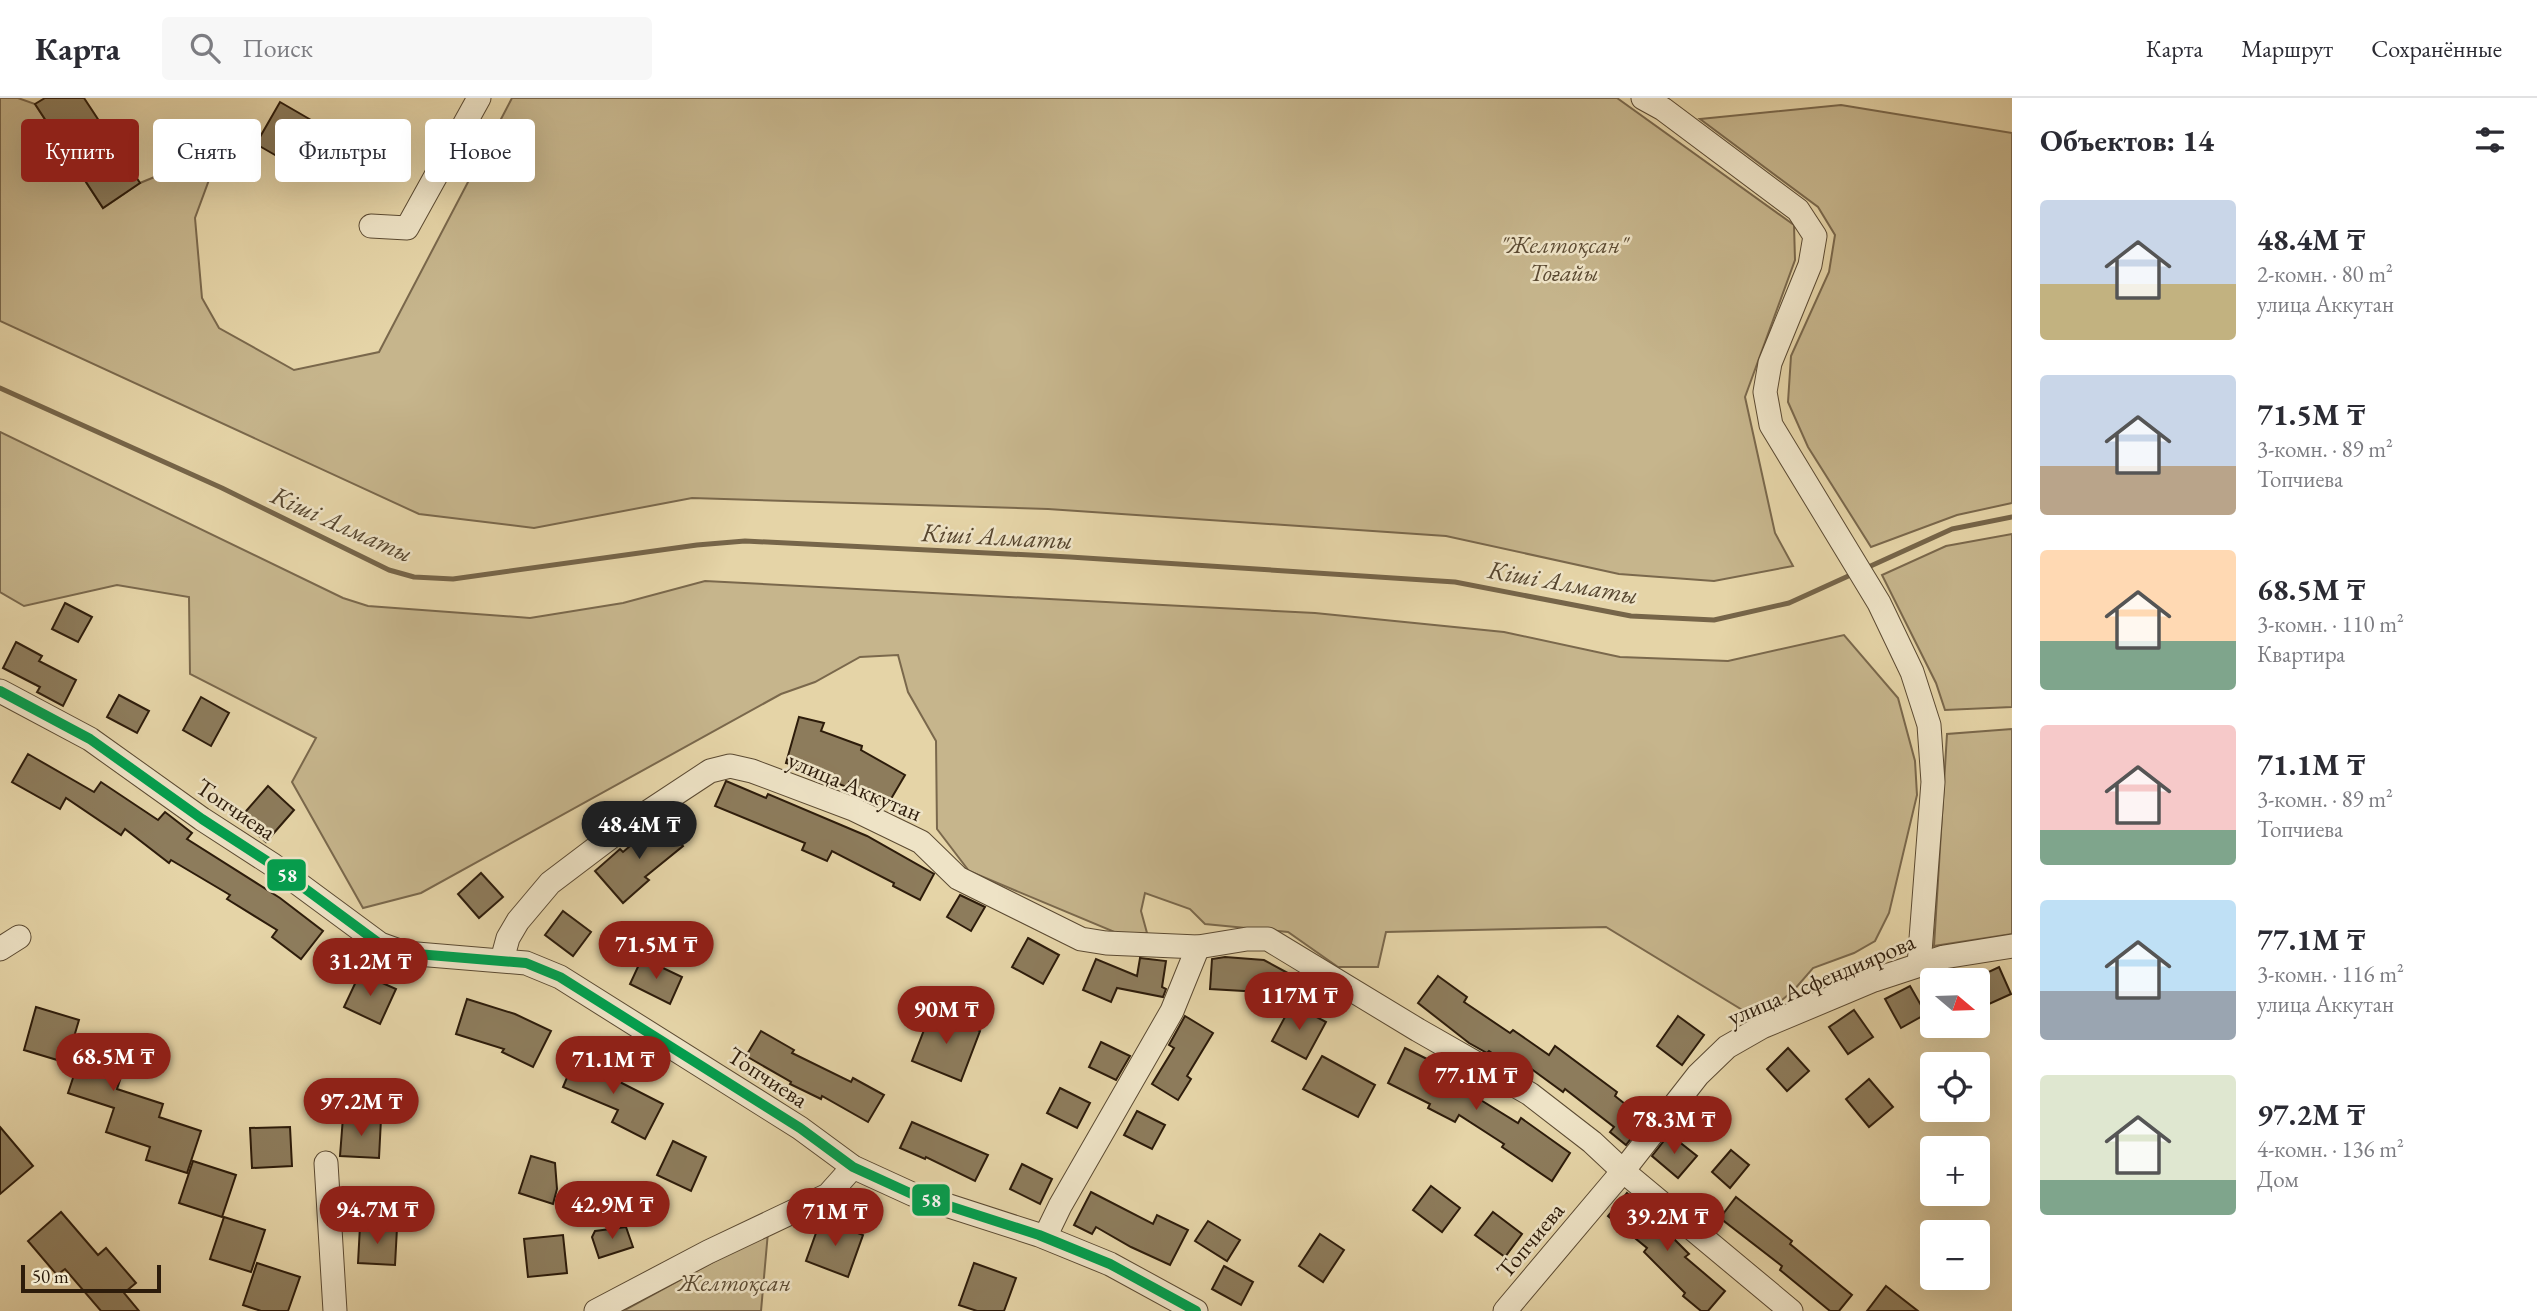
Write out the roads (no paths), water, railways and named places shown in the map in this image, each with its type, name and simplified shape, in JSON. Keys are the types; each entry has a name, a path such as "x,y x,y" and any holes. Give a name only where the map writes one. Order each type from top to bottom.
{"street":[{"path":"371,226 407,228 479,98"},
{"path":"1643,98 1663,109 1798,210 1815,236 1810,265 1770,363 1765,392 1771,425 1879,603 1912,672 1930,724 1933,782 1919,965"},
{"name":"Топчиева","path":"0,691 90,739 202,819 273,864 380,944 405,953 526,963 560,978 800,1128 853,1167 912,1194 1045,1237 1110,1264 1196,1311"},
{"name":"улица Аккутан","path":"502,960 508,938 518,921 550,883 616,833 710,771 730,766 752,771 853,809 921,842 958,878 1081,939 1106,943 1198,947 1247,939 1268,939 1530,1094 1592,1142 1791,1311"},
{"name":"улица Асфендиярова","path":"1623,1171 1698,1075 1727,1047 1762,1027 1874,980 1944,957 2012,946"},
{"path":"1045,1237 1066,1195 1172,1011 1198,947"},
{"path":"326,1163 335,1311"},
{"path":"596,1311 708,1252 828,1195 853,1167"},
{"name":"Топчиева","path":"1505,1311 1623,1171"}],"waterway":[{"name":"Кіші Алматы","path":"0,388 222,488 389,570 414,577 453,579 697,545 745,541 1070,557 1455,582 1631,616 1714,620 1789,603 1855,573"},
{"name":"Кіші Алматы","path":"1864,569 1952,529 2012,517"}],"park label":[{"name":"\"Желтоқсан\" Тоғайы","path":"1564,258"},
{"name":"Желтоқсан","path":"735,1282"}]}
